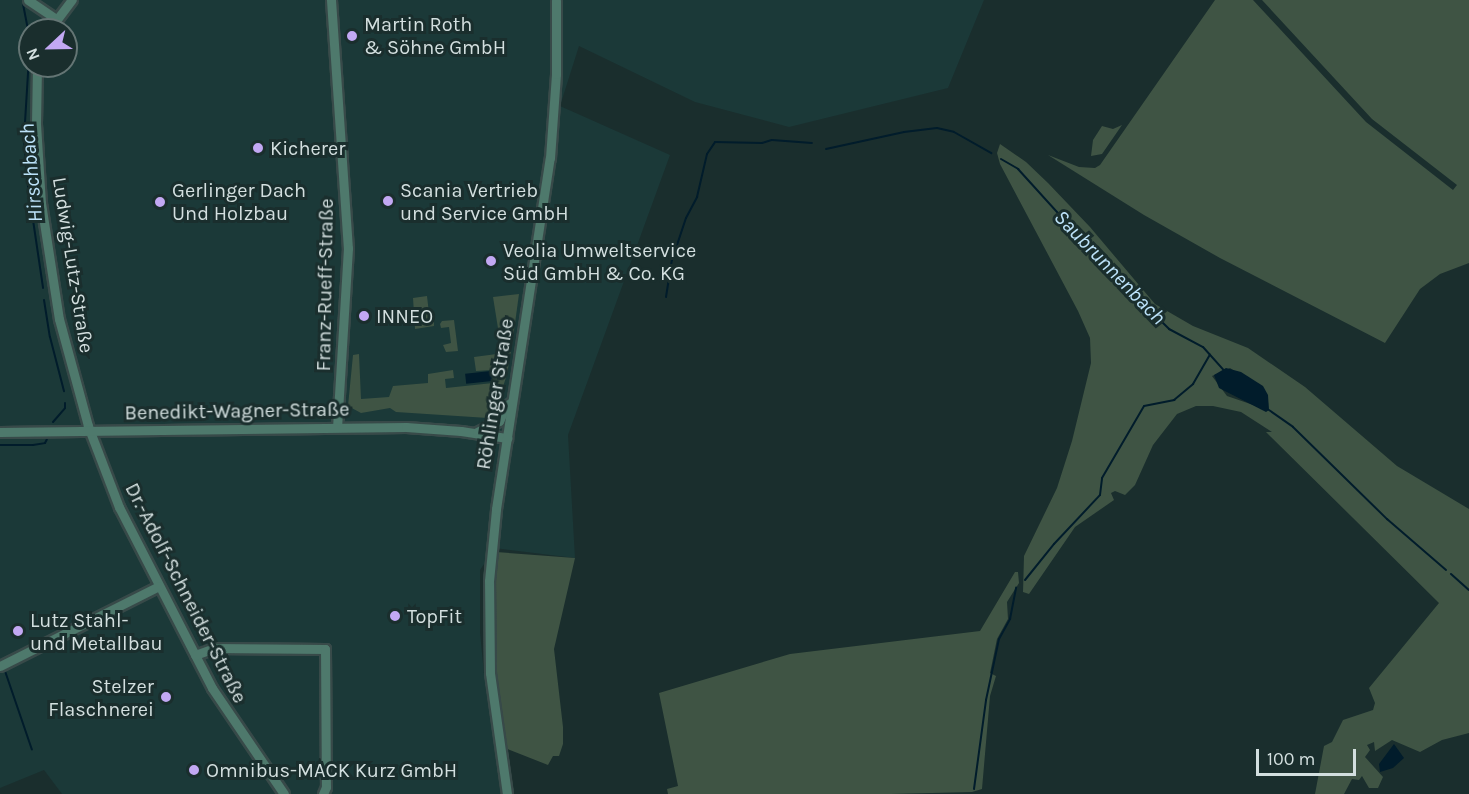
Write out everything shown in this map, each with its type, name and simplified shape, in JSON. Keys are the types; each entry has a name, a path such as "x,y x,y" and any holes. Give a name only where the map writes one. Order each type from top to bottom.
{"street":[{"path":"28,0 56,18 72,0"},
{"name":"Franz-Rueff-Straße","path":"331,0 348,248 337,427"},
{"name":"Röhlinger Straße","path":"507,794 491,682 488,609 492,542 550,158 556,74 556,0"},
{"name":"Ludwig-Lutz-Straße","path":"38,78 36,124 41,202 59,319 90,432"},
{"path":"475,433 494,426 506,406 512,402"},
{"name":"Benedikt-Wagner-Straße","path":"0,432 406,427 507,438"},
{"name":"Dr.-Adolf-Schneider-Straße","path":"90,432 119,507 195,655 223,707 284,794"},
{"path":"0,666 159,586"},
{"path":"195,655 214,648 325,649 326,787 323,794"}],"shaded area":[{"path":"0,0 984,0 948,88 789,127 695,102 579,46 560,106 670,155 568,435 575,558 495,548 480,570 480,632 501,794 62,794 44,770 0,788"},
{"path":"1226,368 1241,372 1263,386 1268,395 1269,410 1266,412 1219,388 1214,375"},
{"path":"491,371 492,381 466,384 465,374"},
{"path":"1394,744 1404,758 1393,768 1380,772 1379,764"}],"green space":[{"path":"1215,0 1253,0 1366,122 1453,190 1457,185 1372,119 1262,0 1469,0 1469,263 1440,274 1420,289 1385,343 1220,258 1144,215 1048,155 1079,167 1095,168 1100,165"},
{"path":"1122,125 1102,154 1091,156 1093,140 1102,126 1113,129"},
{"path":"1000,144 1026,162 1048,183 1090,227 1155,304 1193,326 1248,348 1305,387 1397,466 1469,509 1469,733 1442,740 1420,752 1392,740 1375,751 1374,742 1367,745 1370,750 1365,757 1383,777 1378,788 1369,788 1362,776 1359,780 1352,779 1344,794 1315,794 1324,746 1332,742 1343,720 1373,710 1375,703 1369,688 1439,603 1266,432 1272,432 1241,412 1213,406 1196,406 1177,414 1153,445 1135,485 1125,495 1115,491 1111,493 1114,500 1075,527 1029,594 1023,592 1024,556 1057,488 1072,441 1091,363 1090,338 1000,164 997,153","holes":["1230,368 1264,390 1268,410 1227,396 1212,376"]},
{"path":"519,294 512,345 501,347 493,297"},
{"path":"427,296 430,322 434,322 434,326 415,329 413,298"},
{"path":"454,320 458,351 446,352 443,345 451,343 449,327 441,328 440,324 442,321"},
{"path":"511,352 495,413 488,418 396,412 390,408 361,413 348,406 353,355 359,354 361,399 389,397 393,386 428,383 428,374 453,370 454,378 445,379 446,388 493,383 492,370 476,371 474,357"},
{"path":"496,552 575,558 554,649 563,744 559,756 553,756 548,765 505,748 494,662 492,599"},
{"path":"1015,572 1018,572 1019,583 1007,602 1008,619 997,639 990,673 996,676 990,696 982,789 972,792 891,794 668,794 667,789 678,786 659,693 790,654 980,631"}],"waterway":[{"name":"Hirschbach","path":"23,4 26,18"},
{"name":"Hirschbach","path":"28,78 24,139 28,186 43,288"},
{"name":"Saubrunnenbach","path":"826,149 904,132 937,128 954,132 991,153"},
{"name":"Saubrunnenbach","path":"666,297 672,260 686,218 697,197 707,154 715,142 762,143 772,140 812,143"},
{"name":"Saubrunnenbach","path":"1001,159 1018,169 1117,278 1169,329 1203,347 1223,369"},
{"name":"Hirschbach","path":"44,300 50,337 64,391"},
{"path":"1025,580 1054,544 1100,495 1102,478 1144,406 1174,400 1193,384 1210,354"},
{"name":"Hirschbach","path":"53,422 65,408 65,403"},
{"name":"Saubrunnenbach","path":"1269,410 1293,427 1387,519 1446,570"},
{"name":"Hirschbach","path":"0,445 33,445 45,443 47,439"},
{"name":"Saubrunnenbach","path":"1451,574 1469,590"},
{"path":"974,789 986,700 999,639 1010,619 1016,588"},
{"name":"Hirschbach","path":"5,671 32,750"}],"place":[{"name":"Martin Roth & Söhne GmbH","path":"352,36"},
{"name":"Kicherer","path":"258,148"},
{"name":"Scania Vertrieb und Service GmbH","path":"388,201"},
{"name":"Gerlinger Dach Und Holzbau","path":"160,202"},
{"name":"Veolia Umweltservice Süd GmbH & Co. KG","path":"491,261"},
{"name":"INNEO","path":"364,316"},
{"name":"TopFit","path":"395,616"},
{"name":"Lutz Stahl- und Metallbau","path":"18,631"},
{"name":"Stelzer Flaschnerei","path":"166,697"},
{"name":"Omnibus-MACK Kurz GmbH","path":"194,770"}]}
